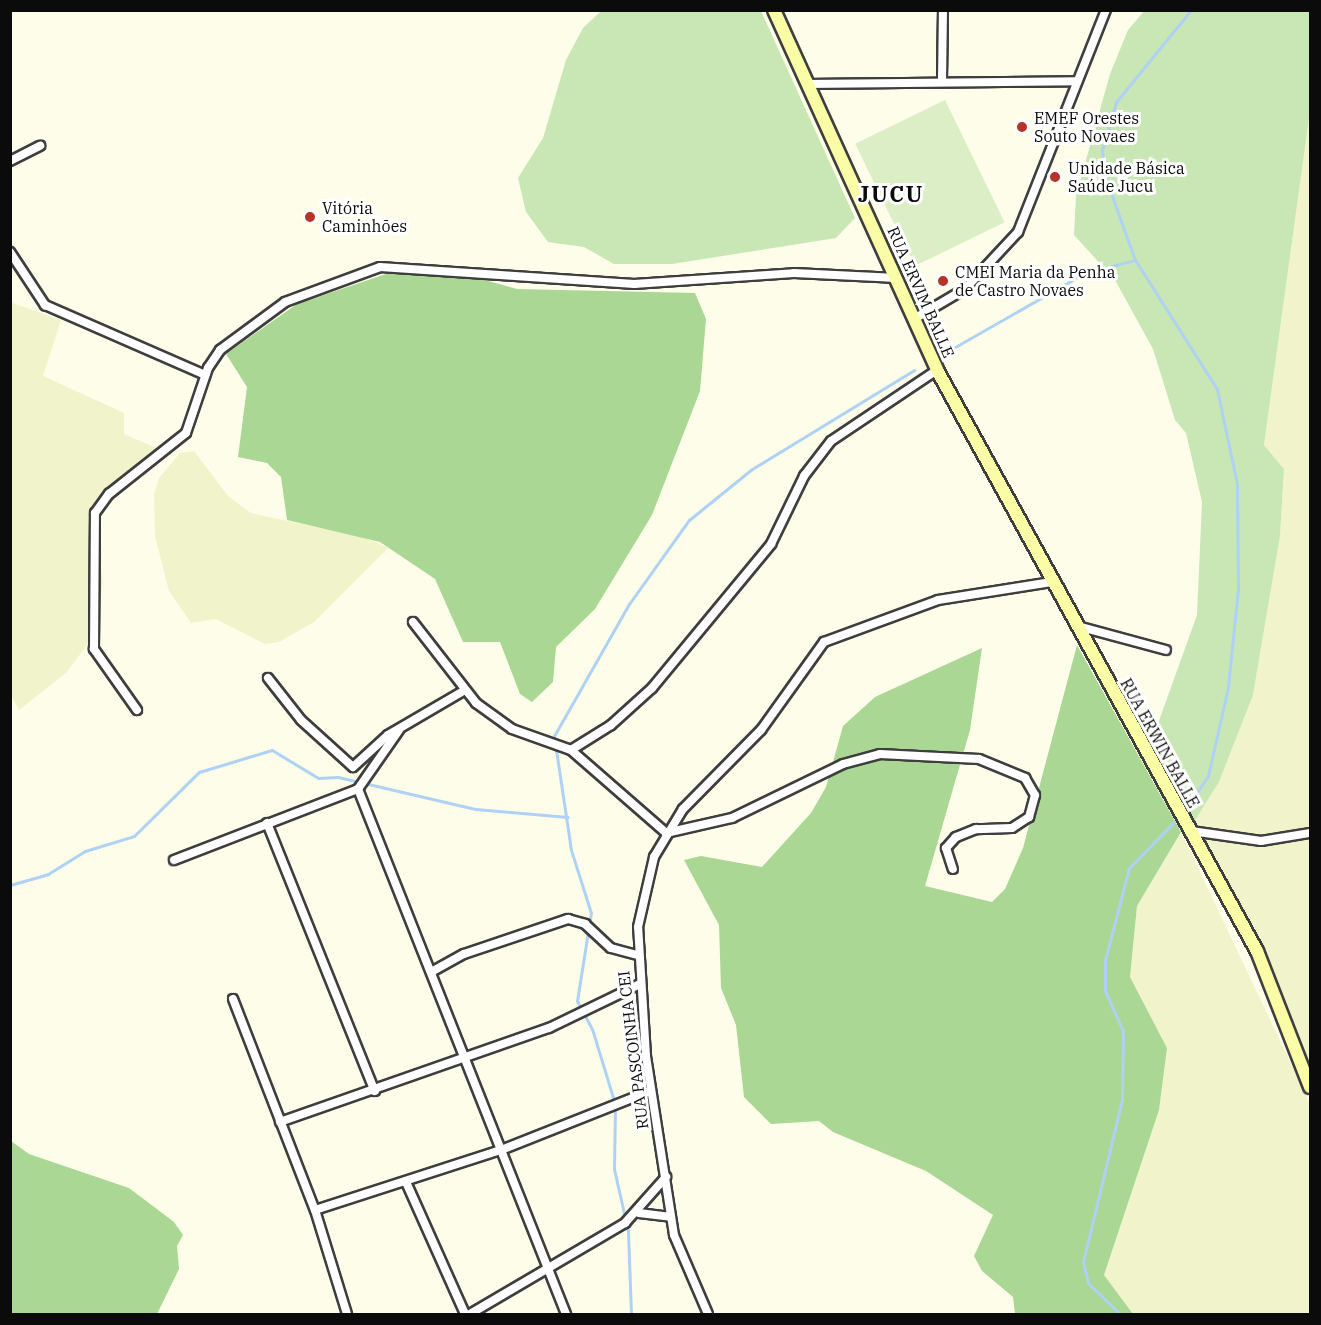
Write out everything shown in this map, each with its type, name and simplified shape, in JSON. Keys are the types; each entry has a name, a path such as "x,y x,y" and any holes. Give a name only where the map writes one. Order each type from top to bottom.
{"street":[{"name":"RUA ERVIM BALLE","path":"774,10 937,370 965,422"},
{"path":"942,80 943,10"},
{"path":"914,319 965,289 1018,232 1075,81 1106,10"},
{"path":"809,84 942,80 1075,81"},
{"path":"10,161 40,146"},
{"path":"10,252 35,294 50,308 205,375"},
{"path":"137,710 94,649 95,513 109,494 186,433 205,375 220,350 285,302 380,267 646,284 794,273 897,278"},
{"path":"571,750 611,725 652,688 771,544 804,476 831,441 937,370"},
{"name":"RUA ERWIN BALLE","path":"965,422 1257,951 1311,1087"},
{"name":"RUA PASCOINHA CEI","path":"708,1314 689,1278 671,1217 650,1091 638,985 640,906 666,833 761,730 824,642 938,600 1052,582"},
{"path":"413,622 465,690 512,729 571,750 666,833 732,818 843,764 880,754 979,759 1025,778 1035,795 1029,817 1012,828 976,829 956,837 946,848 953,868"},
{"path":"1076,626 1166,650"},
{"path":"268,678 301,720 353,767 402,726 465,690"},
{"path":"174,860 358,789 402,726"},
{"path":"358,789 433,971 566,1314"},
{"path":"267,823 375,1091"},
{"path":"1191,831 1261,841 1311,833"},
{"path":"433,971 464,954 568,919 585,924 611,948 638,955"},
{"path":"280,1122 466,1060 573,1019 638,985"},
{"path":"232,999 315,1210 347,1314"},
{"path":"315,1210 501,1149 650,1091"},
{"path":"470,1314 639,1213 666,1177"},
{"path":"406,1182 465,1314"},
{"path":"639,1213 671,1217"}],"green space":[{"path":"1145,10 1310,11 1310,111 1264,445 1284,469 1280,536 1253,695 1219,782 1194,822 1151,743 1197,615 1202,502 1186,433 1175,420 1153,349 1115,280 1074,235 1076,196 1110,74 1128,30"},
{"path":"601,11 761,11 855,218 836,238 672,264 614,264 584,247 548,242 526,212 518,178 543,138 566,60 583,28"},
{"path":"945,100 1005,222 915,266 855,144"},
{"path":"1310,111 1310,1073 1250,932 1194,822 1219,782 1253,695 1280,536 1284,469 1264,445"},
{"path":"395,271 481,279 517,289 695,293 706,319 700,391 652,515 595,609 556,647 553,682 532,702 520,694 500,642 463,642 435,579 380,542 287,520 281,477 267,463 238,457 247,387 226,354 297,304"},
{"path":"10,302 61,320 43,376 124,413 124,434 161,450 96,506 92,523 103,581 96,633 66,673 19,710 10,693"},
{"path":"194,451 228,496 251,513 363,537 388,548 314,622 279,642 265,644 216,619 191,623 169,591 155,536 154,494 159,478 180,453"},
{"path":"1077,645 1181,832 1137,906 1130,977 1167,1048 1159,1110 1104,1275 1133,1314 1015,1314 1013,1297 982,1271 974,1256 993,1215 926,1171 833,1132 819,1121 771,1124 744,1097 736,1025 721,988 719,925 684,860 701,856 762,867 811,813 826,787 843,726 875,697 982,648 970,730 925,886 992,902 1005,889 1023,848"},
{"path":"1181,832 1310,1104 1310,1314 1133,1314 1104,1275 1159,1110 1167,1048 1130,977 1137,906"},
{"path":"11,1141 29,1154 129,1188 174,1222 183,1235 177,1246 179,1269 157,1314 11,1314"}],"waterway":[{"path":"1189,804 1208,776 1228,687 1238,588 1237,484 1217,389 1135,260 1104,174 1102,150 1116,102 1191,10"},
{"path":"941,355 1085,273 1135,260"},
{"path":"631,1314 628,1231 614,1169 615,1104 592,1029 577,1001 591,913 571,850 554,736 629,604 689,520 752,469 914,370"},
{"path":"10,885 48,874 85,851 134,836 199,772 272,750 318,778 338,777 476,809 568,817"},
{"path":"1120,1314 1088,1283 1083,1262 1122,1100 1123,1031 1105,991 1105,960 1129,868 1176,820"}],"place":[{"name":"EMEF Orestes Souto Novaes","path":"1022,127"},
{"name":"Unidade Básica Saúde Jucu","path":"1055,177"},
{"name":"Vitória Caminhões","path":"310,217"},
{"name":"CMEI Maria da Penha de Castro Novaes","path":"943,281"}],"district":[{"name":"JUCU","path":"891,194"}]}
